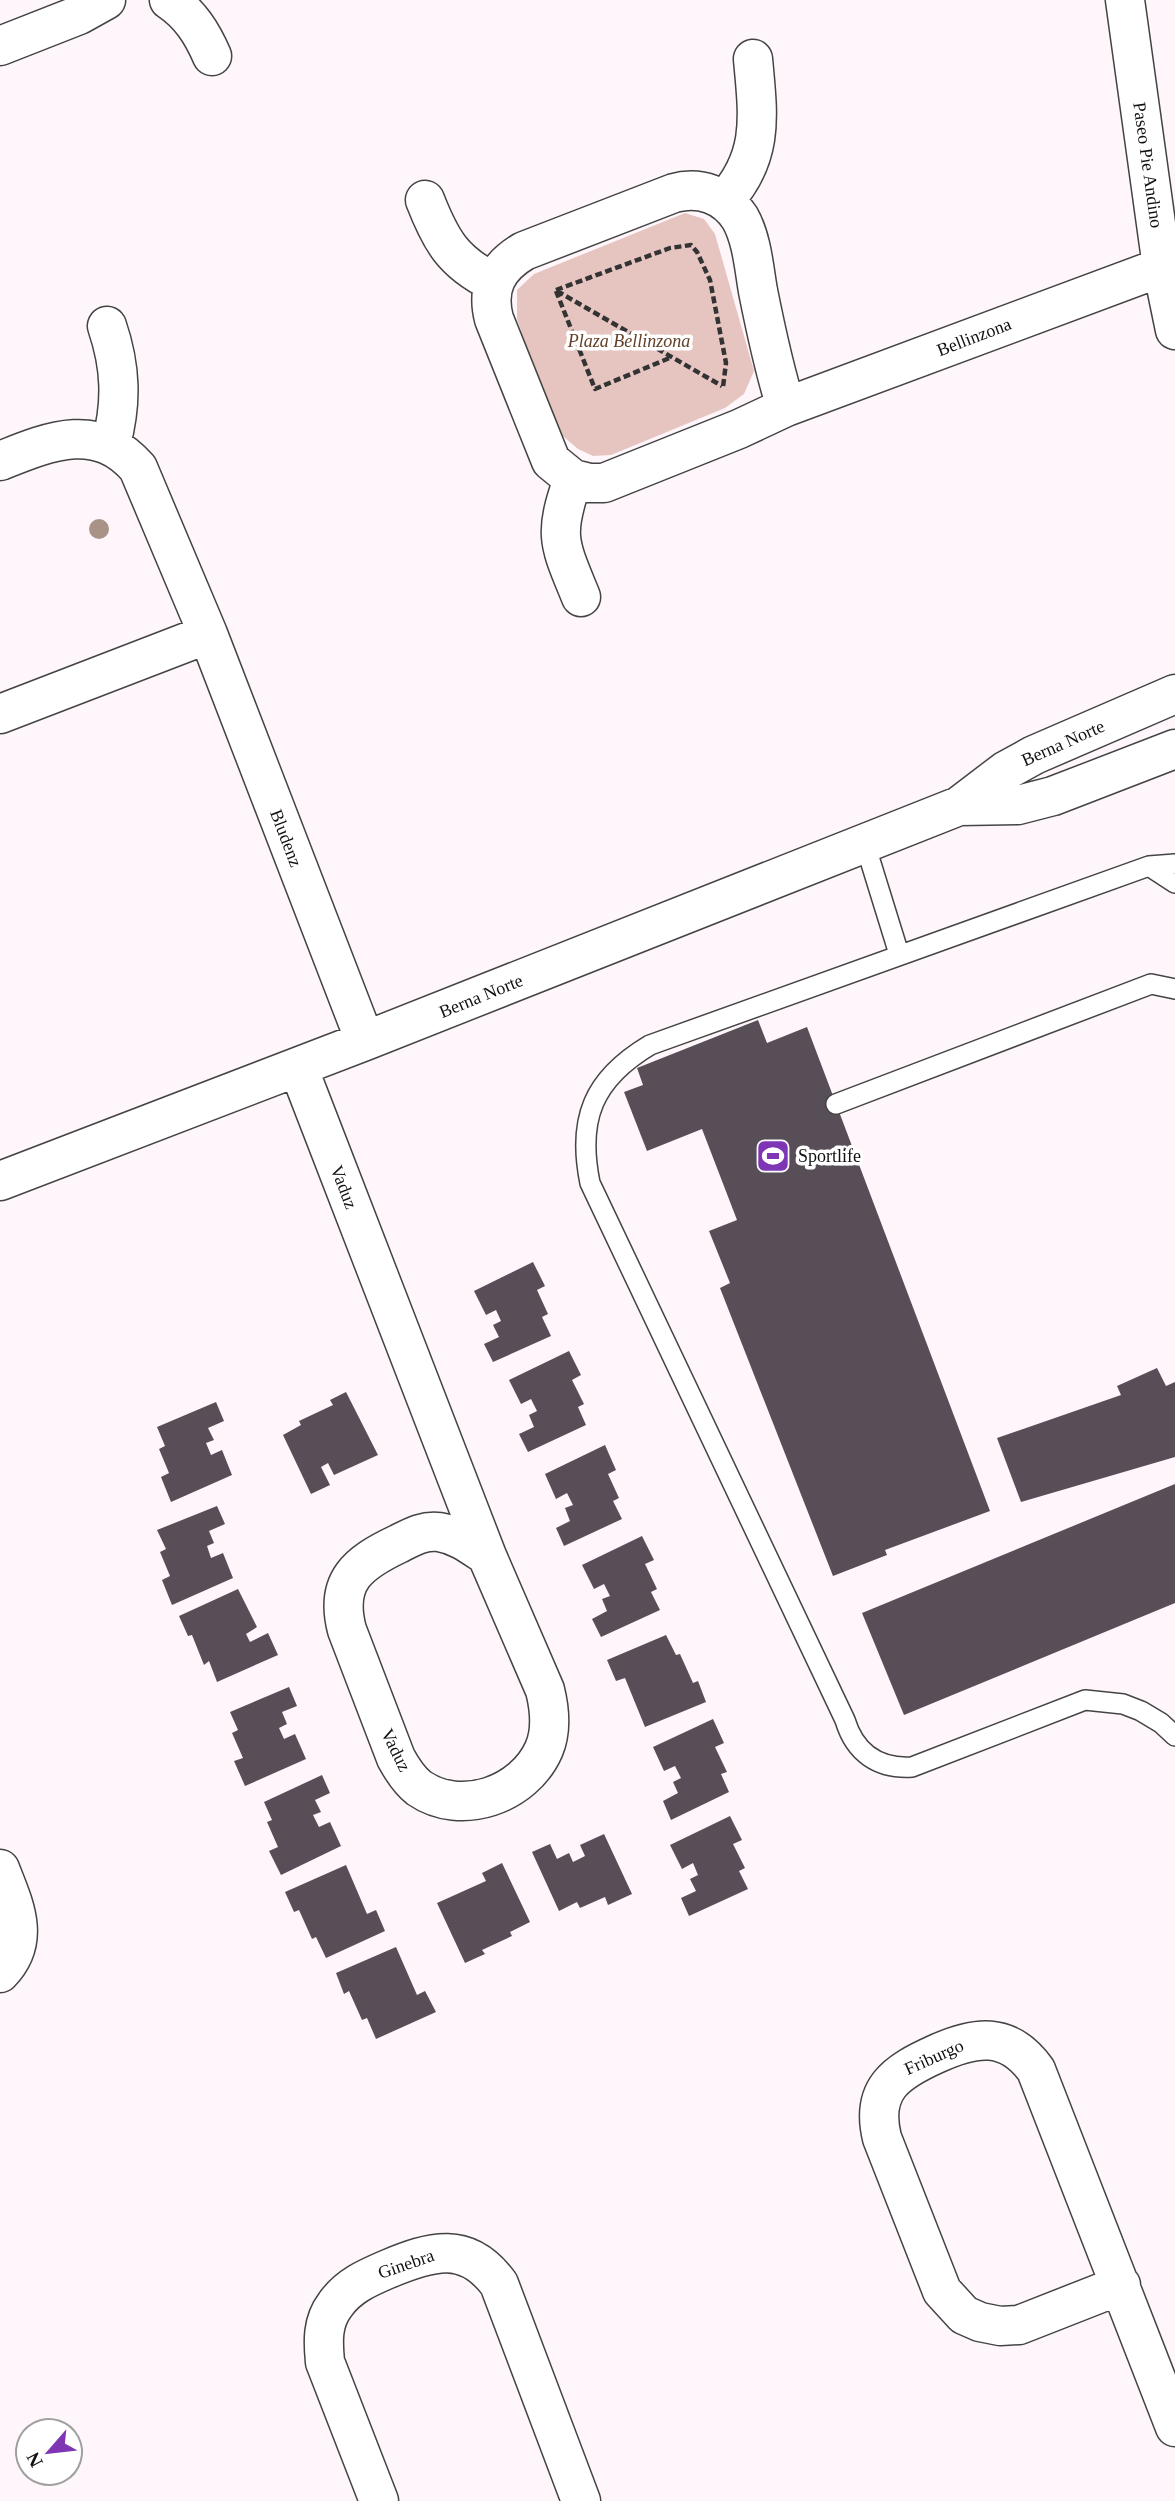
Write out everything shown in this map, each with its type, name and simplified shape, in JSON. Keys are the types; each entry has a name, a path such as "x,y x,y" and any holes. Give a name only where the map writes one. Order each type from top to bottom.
{"street":[{"path":"0,46 79,15 106,0"},
{"path":"169,0 191,19 204,36 212,56"},
{"name":"Paseo Pie Andino","path":"1125,0 1162,267 1175,330"},
{"path":"724,201 745,173 757,136 753,59"},
{"path":"581,597 566,559 560,534 561,512 573,479 551,461 544,449 491,307 493,282 500,269 511,258 674,193 697,190 712,194 734,210 747,232 771,356 786,407"},
{"path":"425,200 435,226 451,253 462,264 493,282"},
{"name":"Bellinzona","path":"573,479 589,484 604,484 786,407 1162,267"},
{"path":"0,461 54,442 89,440 111,444 120,405 120,387 114,347 107,326"},
{"name":"Bludenz","path":"111,444 126,454 138,468 208,634 365,1041"},
{"path":"0,714 208,634"},
{"name":"Berna Norte","path":"0,1181 365,1041 960,806 1005,771 1034,755 1175,694"},
{"name":"Berna Norte","path":"960,806 1018,805 1053,796 1175,749"},
{"name":"Vaduz","path":"298,1067 486,1556 545,1690 550,1710 544,1749 535,1765 522,1779 494,1795 464,1802 433,1796 418,1787 405,1774 396,1758 343,1614 348,1583 364,1562 426,1532 444,1504 450,1484 450,1463"},
{"path":"426,1532 453,1535 486,1556"},
{"path":"0,1869 18,1917 19,1936 13,1955 0,1973"},
{"name":"Friburgo","path":"1121,2285 1019,2325 1000,2326 964,2315 942,2291 882,2138 879,2109 889,2083 909,2066 949,2048 976,2040 995,2040 1013,2046 1026,2056 1036,2070 1121,2285 1175,2427"},
{"name":"Ginebra","path":"379,2501 325,2362 323,2343 326,2325 333,2307 347,2291 364,2280 418,2257 443,2252 460,2254 477,2262 490,2271 499,2284 577,2500"}],"lane":[{"path":"865,844 899,954"},
{"path":"1175,864 1149,866 650,1045 630,1057 607,1081 591,1110 585,1134 585,1159 590,1183 845,1720 849,1735 858,1748 883,1765 912,1767 1085,1700 1123,1704 1161,1723 1175,1736"},
{"path":"1149,866 1175,883"},
{"path":"836,1104 1151,984 1175,989"}],"path":[{"path":"556,290 670,247 691,245 698,252 710,280 726,363 723,387 739,429"},
{"path":"556,290 595,389 672,357"},
{"path":"556,290 723,387"}],"green space":[{"name":"Plaza Bellinzona","path":"685,213 704,219 715,234 754,371 744,394 725,408 611,455 593,456 578,449 552,422 517,319 517,290 534,274"}],"building":[{"path":"758,1020 767,1043 807,1027 990,1511 885,1550 887,1555 833,1576 720,1288 730,1283 709,1231 737,1220 702,1129 647,1151 624,1092 643,1085 637,1068"},
{"path":"533,1262 545,1286 537,1290 548,1314 542,1317 551,1336 493,1362 484,1344 499,1337 493,1325 501,1321 496,1310 486,1315 474,1291"},
{"path":"569,1351 581,1375 572,1380 584,1404 578,1407 586,1425 528,1452 519,1434 534,1427 529,1415 537,1411 531,1399 521,1404 509,1380"},
{"path":"1157,1368 1166,1386 1175,1382 1175,1457 1021,1502 997,1438 1121,1395 1117,1386"},
{"path":"346,1392 378,1455 334,1475 328,1463 321,1467 330,1485 311,1494 283,1435 301,1425 299,1421 333,1405 330,1400"},
{"path":"216,1402 224,1421 208,1428 214,1440 206,1443 211,1455 222,1450 232,1475 171,1502 161,1477 169,1473 159,1449 165,1446 157,1427"},
{"path":"605,1445 616,1470 608,1474 619,1498 613,1501 622,1519 564,1546 556,1528 570,1521 565,1508 573,1505 567,1493 556,1499 545,1474"},
{"path":"1175,1484 1175,1603 904,1715 862,1613"},
{"path":"217,1506 225,1524 209,1531 214,1543 207,1546 211,1558 223,1553 233,1578 172,1605 162,1580 170,1576 160,1552 166,1549 157,1530"},
{"path":"642,1536 654,1560 645,1564 657,1589 651,1592 660,1610 601,1637 592,1619 607,1611 602,1599 610,1596 604,1584 594,1589 582,1565"},
{"path":"238,1589 257,1627 246,1634 250,1642 268,1633 278,1655 217,1682 209,1661 204,1665 192,1635 188,1636 179,1616"},
{"path":"666,1635 676,1655 680,1654 693,1683 698,1681 706,1702 645,1727 625,1678 616,1681 607,1660"},
{"path":"289,1687 297,1706 282,1712 287,1724 279,1728 284,1739 295,1734 306,1759 245,1786 234,1761 243,1758 232,1733 238,1730 230,1712"},
{"path":"713,1719 724,1743 715,1747 727,1772 721,1774 729,1792 671,1820 663,1801 678,1793 673,1782 681,1778 675,1766 664,1771 653,1747"},
{"path":"322,1775 330,1793 315,1800 321,1812 313,1815 319,1827 330,1822 341,1846 281,1875 269,1851 278,1847 267,1822 272,1820 264,1802"},
{"path":"730,1816 742,1840 733,1844 745,1868 739,1871 748,1889 689,1916 681,1898 696,1891 690,1879 698,1875 693,1863 682,1869 670,1845"},
{"path":"604,1834 632,1894 608,1905 605,1897 580,1908 577,1902 559,1911 532,1852 550,1844 557,1859 569,1853 573,1862 585,1856 580,1845"},
{"path":"502,1863 530,1922 510,1932 512,1936 482,1950 485,1954 465,1963 437,1903 486,1881 482,1873"},
{"path":"346,1865 367,1914 376,1910 385,1931 326,1958 316,1937 312,1939 299,1910 294,1912 285,1892"},
{"path":"396,1947 417,1995 425,1991 436,2012 376,2039 367,2018 362,2020 349,1991 344,1994 336,1973"}],"place":[{"name":"Sportlife","path":"773,1156"}]}
